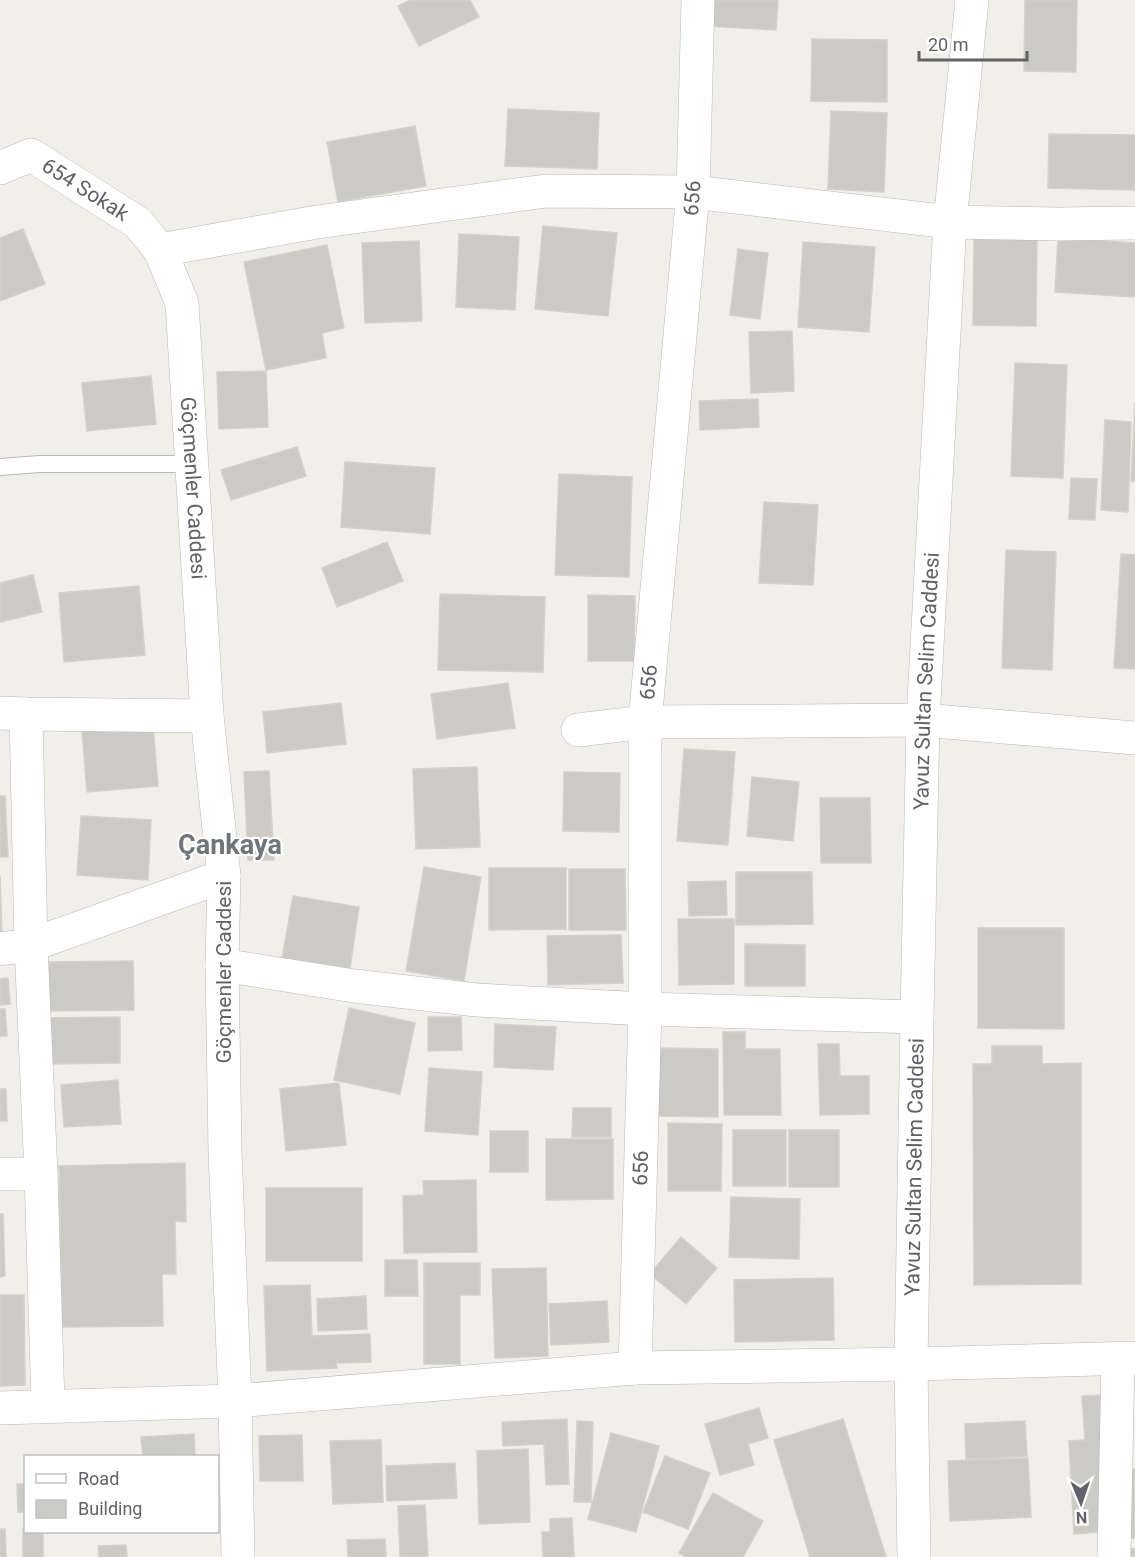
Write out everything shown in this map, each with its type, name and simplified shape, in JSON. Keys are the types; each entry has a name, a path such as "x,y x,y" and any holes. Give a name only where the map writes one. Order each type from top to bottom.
{"street":[{"name":"656","path":"635,1368 645,1009 645,722 693,192 698,0"},
{"name":"Yavuz Sultan Selim Caddesi","path":"914,1557 911,1364 923,720 950,222 972,0"},
{"name":"654 Sokak","path":"0,168 31,155 138,223 160,250"},
{"path":"160,250 317,222 546,191 693,192 950,222 1135,223"},
{"name":"Göçmenler Caddesi","path":"160,250 182,303 207,716 224,876 222,965 225,1150 235,1401 238,1557"},
{"path":"48,1405 41,1174 16,947 13,713 207,716"},
{"path":"578,730 645,722 923,720 1135,738"},
{"path":"16,947 224,876"},
{"path":"222,965 354,986 477,1000 645,1009 917,1017"},
{"path":"0,1174 41,1174"},
{"path":"0,1408 235,1401 635,1368 1127,1359 1114,1557"}],"lane":[{"path":"0,467 40,464 193,464"}],"building":[{"path":"410,0 470,0 479,17 419,46 398,6"},
{"path":"708,0 778,0 776,30 706,26"},
{"path":"1025,0 1077,0 1076,72 1024,71"},
{"path":"812,39 887,40 887,102 811,101"},
{"path":"508,109 599,113 597,169 505,166"},
{"path":"831,111 887,113 884,192 828,189"},
{"path":"415,126 426,186 338,202 327,142"},
{"path":"1049,134 1135,135 1135,190 1048,188"},
{"path":"543,226 617,233 608,316 535,309"},
{"path":"23,229 45,284 0,301 0,238"},
{"path":"459,234 519,237 515,310 456,307"},
{"path":"1058,238 1135,243 1135,297 1055,292"},
{"path":"974,239 1037,239 1036,326 973,325"},
{"path":"419,241 422,321 365,323 362,243"},
{"path":"803,242 875,247 869,332 798,327"},
{"path":"327,245 344,328 322,333 326,358 266,370 244,262"},
{"path":"738,249 768,253 760,319 730,315"},
{"path":"792,331 794,391 751,393 749,332"},
{"path":"1015,363 1067,365 1063,478 1011,476"},
{"path":"266,371 268,427 219,429 217,372"},
{"path":"151,376 156,424 87,431 82,383"},
{"path":"758,399 759,427 700,430 699,401"},
{"path":"1135,403 1135,481 1131,481"},
{"path":"1105,420 1131,422 1128,512 1101,510"},
{"path":"297,447 306,476 231,500 221,470"},
{"path":"345,462 435,468 430,534 341,527"},
{"path":"559,474 632,477 629,577 555,575"},
{"path":"1071,478 1097,479 1095,520 1069,519"},
{"path":"764,502 818,505 813,585 759,583"},
{"path":"387,542 403,581 337,607 322,568"},
{"path":"1006,550 1056,552 1052,670 1002,668"},
{"path":"1121,554 1135,555 1135,669 1114,668"},
{"path":"33,575 42,612 0,622 0,583"},
{"path":"139,586 145,655 64,662 59,593"},
{"path":"440,594 545,597 543,672 438,670"},
{"path":"588,595 635,596 634,661 588,661"},
{"path":"508,683 515,728 437,739 431,694"},
{"path":"341,703 346,744 267,753 263,712"},
{"path":"153,725 158,786 87,792 82,731"},
{"path":"684,749 735,752 728,845 677,841"},
{"path":"477,767 480,847 416,849 413,769"},
{"path":"269,771 274,860 248,860 244,772"},
{"path":"564,772 620,773 619,832 563,831"},
{"path":"752,777 799,782 793,841 747,836"},
{"path":"0,796 5,796 8,857 0,857"},
{"path":"820,798 870,798 871,863 821,863"},
{"path":"81,816 151,820 148,880 77,875"},
{"path":"424,867 481,877 464,981 406,971"},
{"path":"489,868 566,868 566,929 489,930"},
{"path":"569,869 625,869 626,930 569,930"},
{"path":"736,872 812,872 813,924 736,925"},
{"path":"0,876 2,936 0,936"},
{"path":"726,881 727,915 689,916 688,882"},
{"path":"293,896 359,907 350,968 282,958"},
{"path":"678,919 734,919 734,984 679,985"},
{"path":"978,928 1064,928 1064,1029 978,1028"},
{"path":"621,935 623,983 548,985 547,936"},
{"path":"745,944 805,945 805,986 745,986"},
{"path":"133,961 134,1010 49,1011 48,962"},
{"path":"8,978 10,1004 0,1005 0,979"},
{"path":"349,1008 415,1023 400,1094 334,1080"},
{"path":"0,1009 5,1009 7,1036 0,1036"},
{"path":"120,1017 120,1063 45,1064 44,1018"},
{"path":"428,1017 461,1017 462,1050 428,1051"},
{"path":"495,1024 556,1027 553,1070 494,1067"},
{"path":"723,1032 745,1032 745,1049 780,1049 781,1115 724,1115"},
{"path":"818,1044 839,1044 840,1076 869,1076 869,1114 820,1115"},
{"path":"992,1046 1042,1046 1042,1064 1081,1063 1081,1284 974,1285 973,1064 992,1064"},
{"path":"657,1048 718,1049 718,1117 658,1116"},
{"path":"429,1068 482,1072 478,1135 425,1131"},
{"path":"118,1080 121,1124 64,1127 61,1085"},
{"path":"339,1083 346,1145 286,1151 280,1089"},
{"path":"0,1089 6,1089 7,1121 0,1121"},
{"path":"573,1108 611,1108 611,1137 572,1137"},
{"path":"668,1123 722,1124 721,1191 668,1191"},
{"path":"733,1130 786,1130 786,1186 733,1186"},
{"path":"789,1130 839,1130 839,1187 789,1187"},
{"path":"490,1131 528,1131 528,1172 490,1172"},
{"path":"546,1139 613,1139 613,1199 546,1200"},
{"path":"185,1163 186,1222 175,1221 176,1274 162,1274 163,1326 62,1327 59,1166"},
{"path":"476,1180 477,1252 404,1253 403,1196 424,1195 423,1181"},
{"path":"266,1188 362,1188 362,1261 266,1261"},
{"path":"731,1197 800,1199 799,1259 729,1257"},
{"path":"0,1214 3,1214 5,1276 0,1277"},
{"path":"681,1237 717,1268 686,1304 650,1274"},
{"path":"385,1260 417,1260 418,1296 385,1296"},
{"path":"424,1263 480,1263 480,1295 460,1295 460,1364 424,1364"},
{"path":"546,1268 548,1356 495,1358 492,1269"},
{"path":"833,1278 834,1340 735,1342 734,1280"},
{"path":"310,1285 312,1336 370,1334 371,1362 336,1363 337,1368 267,1371 264,1286"},
{"path":"0,1295 24,1295 25,1385 0,1386"},
{"path":"366,1296 367,1329 318,1331 317,1299"},
{"path":"607,1301 609,1342 551,1345 549,1304"},
{"path":"1105,1395 1113,1531 1074,1534 1069,1441 1085,1440 1082,1396"},
{"path":"759,1408 768,1438 748,1444 754,1465 720,1475 705,1424"},
{"path":"567,1419 569,1484 546,1485 544,1444 503,1446 502,1422"},
{"path":"843,1419 886,1557 810,1557 774,1440"},
{"path":"577,1421 593,1422 591,1502 574,1502"},
{"path":"1025,1421 1027,1456 966,1459 965,1424"},
{"path":"611,1433 659,1446 636,1532 588,1519"},
{"path":"194,1434 195,1455 143,1455 141,1437"},
{"path":"302,1435 303,1481 260,1481 259,1436"},
{"path":"381,1440 383,1502 333,1504 330,1441"},
{"path":"528,1449 530,1522 479,1524 477,1451"},
{"path":"665,1456 710,1473 688,1529 643,1512"},
{"path":"1028,1458 1031,1517 950,1521 948,1461"},
{"path":"455,1463 457,1498 387,1501 386,1466"},
{"path":"1124,1469 1135,1469 1135,1538 1125,1538"},
{"path":"17,1484 24,1484 24,1512 18,1512"},
{"path":"713,1493 763,1521 743,1557 686,1557 679,1553"},
{"path":"425,1505 428,1556 400,1557 398,1506"},
{"path":"572,1518 574,1557 543,1557 542,1532 550,1532 550,1519"},
{"path":"23,1528 24,1533 43,1533 43,1557 23,1557"},
{"path":"0,1529 5,1529 6,1557 0,1557"},
{"path":"385,1539 386,1557 348,1557 347,1540"},
{"path":"126,1545 127,1557 99,1557 98,1546"},
{"path":"1122,1547 1135,1549 1135,1557 1121,1557"}],"district":[{"name":"Çankaya","path":"230,845"}]}
